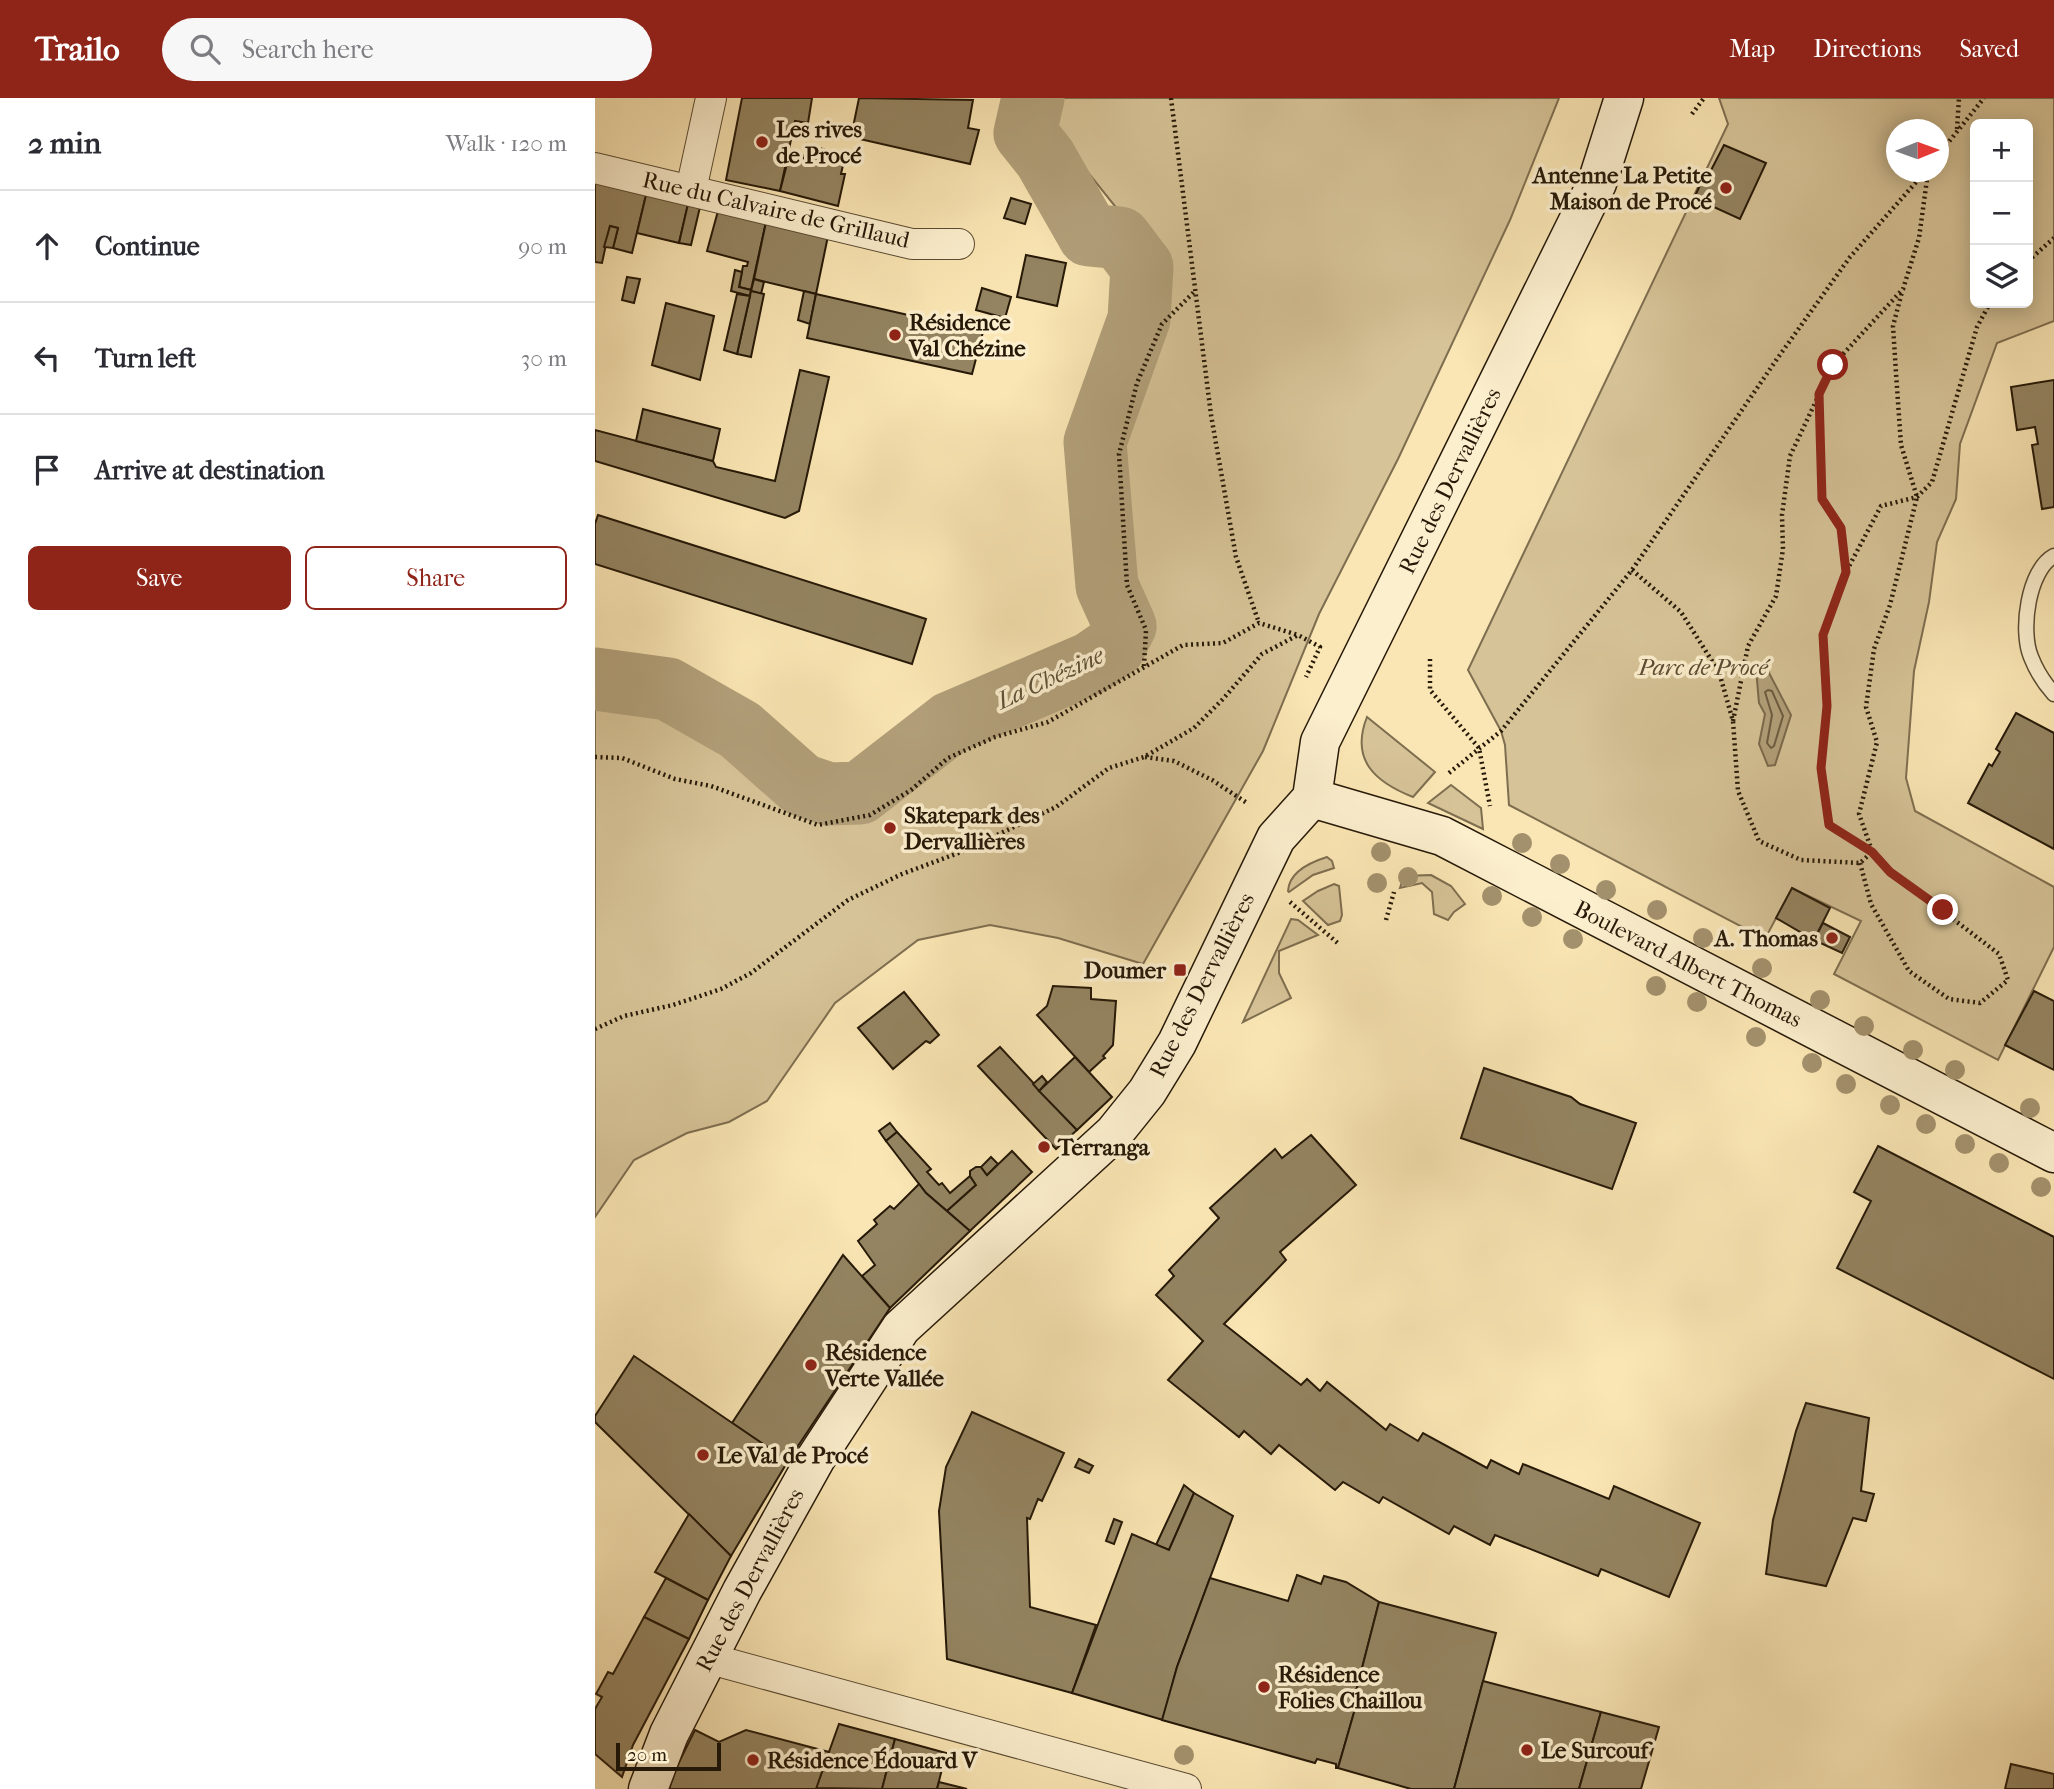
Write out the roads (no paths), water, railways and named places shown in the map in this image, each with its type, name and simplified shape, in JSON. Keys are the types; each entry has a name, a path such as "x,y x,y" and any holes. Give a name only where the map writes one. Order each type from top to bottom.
{"main road":[{"name":"Rue des Dervallières","path":"648,1789 669,1734 707,1658 816,1458 901,1328 1114,1133 1147,1092 1177,1043 1276,838 1313,798 1320,742 1597,183 1624,98"},
{"name":"Boulevard Albert Thomas","path":"1313,798 1442,836 2054,1153"}],"street":[{"path":"691,190 711,98"},
{"name":"Rue du Calvaire de Grillaud","path":"595,169 912,244 959,244"},
{"path":"707,1658 1186,1789"}],"lane":[{"path":"2054,556 2036,574 2029,599 2026,628 2030,655 2054,694"}],"water":[{"path":"1756,669 1767,669 1791,715 1775,765 1768,766 1759,744 1765,714 1759,703"}],"waterway":[{"name":"La Chézine","path":"595,679 668,689 740,730 802,785 829,794 860,793 950,723 1091,663 1114,647 1125,626 1107,586 1095,442 1139,319 1142,267 1120,238 1089,235 1045,158 1025,133 1033,98"}],"place":[{"name":"Les rives de Procé","path":"762,142"},
{"name":"Antenne La Petite Maison de Procé","path":"1726,188"},
{"name":"Résidence Val Chézine","path":"895,335"},
{"name":"Skatepark des Dervallières","path":"890,828"},
{"name":"A. Thomas","path":"1832,938"},
{"name":"Doumer","path":"1180,970"},
{"name":"Terranga","path":"1044,1147"},
{"name":"Résidence Verte Vallée","path":"811,1365"},
{"name":"Le Val de Procé","path":"703,1455"},
{"name":"Résidence Folies Chaillou","path":"1264,1687"},
{"name":"Le Surcouf","path":"1527,1750"},
{"name":"Résidence Édouard V","path":"753,1760"}],"park label":[{"name":"Parc de Procé","path":"1703,667"}]}
